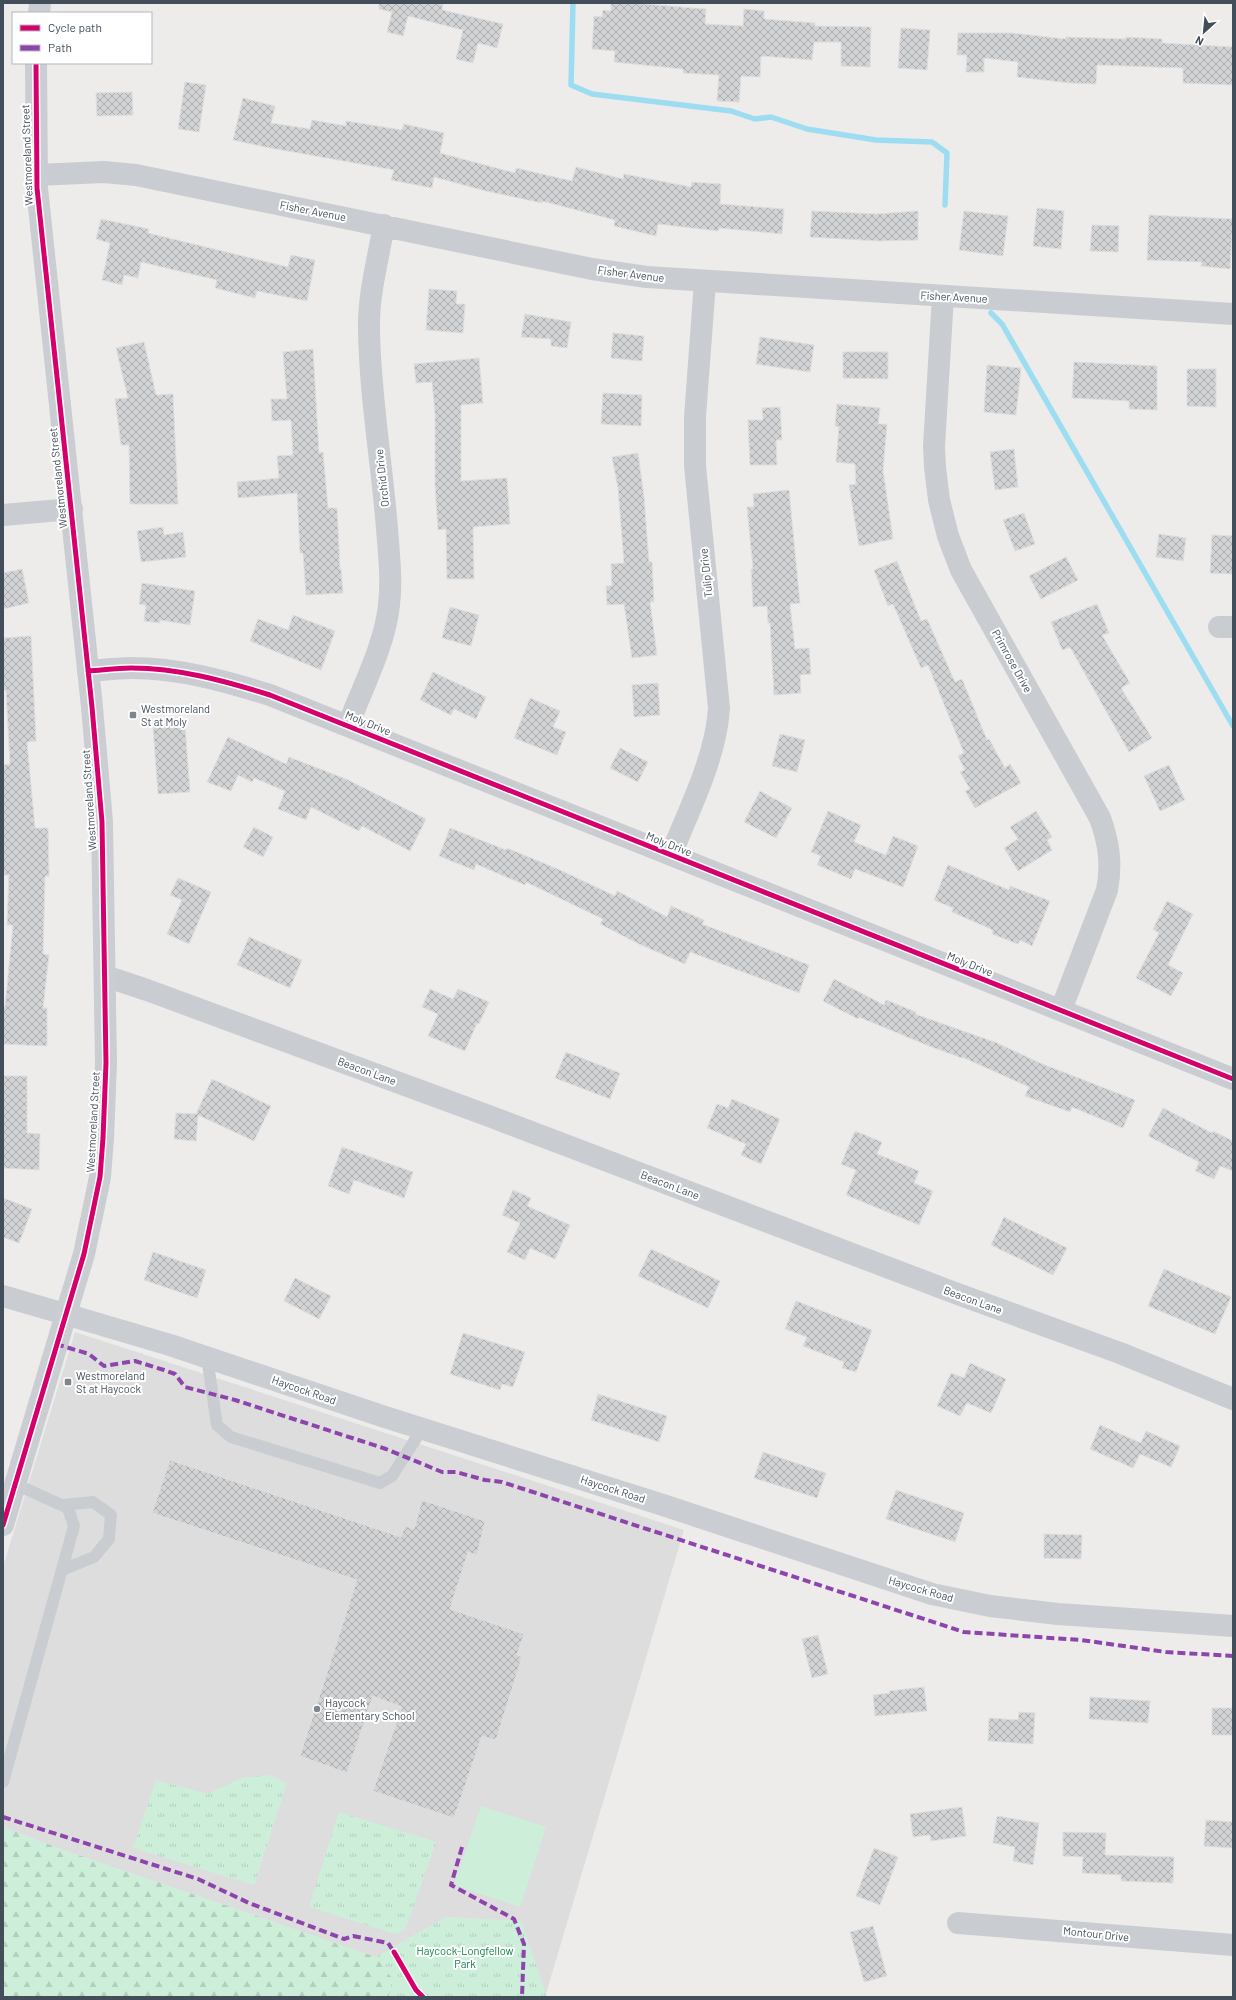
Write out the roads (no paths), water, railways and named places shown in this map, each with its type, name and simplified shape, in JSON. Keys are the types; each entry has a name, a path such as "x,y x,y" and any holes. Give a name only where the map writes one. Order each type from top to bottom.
{"main road":[{"name":"Westmoreland Street","path":"3,1525 84,1254 100,1177 106,1063 102,822 72,509 46,285 37,175 36,64"},
{"name":"Haycock Road","path":"65,1314 207,1357 422,1429 663,1505 932,1594 990,1606 1058,1614 1233,1626"}],"street":[{"name":"Fisher Avenue","path":"37,175 104,172 136,175 592,269 647,277 705,282 1233,314"},
{"name":"Orchid Drive","path":"348,726 382,638 389,606 391,574 370,366 369,329 372,291 384,225"},
{"name":"Tulip Drive","path":"671,855 712,750 718,729 719,715 695,466 695,417 705,282"},
{"name":"Primrose Drive","path":"943,296 934,453 939,500 948,536 961,570 1100,818 1110,851 1110,871 1107,890 1061,1010"},
{"path":"3,515 72,509"},
{"name":"Moly Drive","path":"88,671 132,668 174,671 224,681 270,695 1233,1079"},
{"name":"Beacon Lane","path":"105,976 490,1116 955,1293 1120,1353 1233,1399"},
{"name":"Haycock Road","path":"3,1296 65,1314"},
{"name":"Montour Drive","path":"958,1922 1233,1945"}],"lane":[{"path":"207,1357 216,1425 231,1437 380,1483 392,1476 422,1429"},
{"path":"3,1782 74,1526 68,1508 15,1484"},
{"path":"62,1505 93,1502 111,1515 109,1539 94,1557 62,1570"}],"waterway":[{"path":"573,3 571,85 592,94 731,111 755,119 771,117 807,129 876,140 932,142 947,153 945,205"},
{"path":"991,313 1002,324 1233,726"}],"place":[{"name":"Westmoreland St at Moly","path":"133,715"},
{"name":"Westmoreland St at Haycock","path":"68,1382"},
{"name":"Haycock Elementary School","path":"317,1709"}],"park label":[{"name":"Haycock-Longfellow Park","path":"465,1957"}]}
